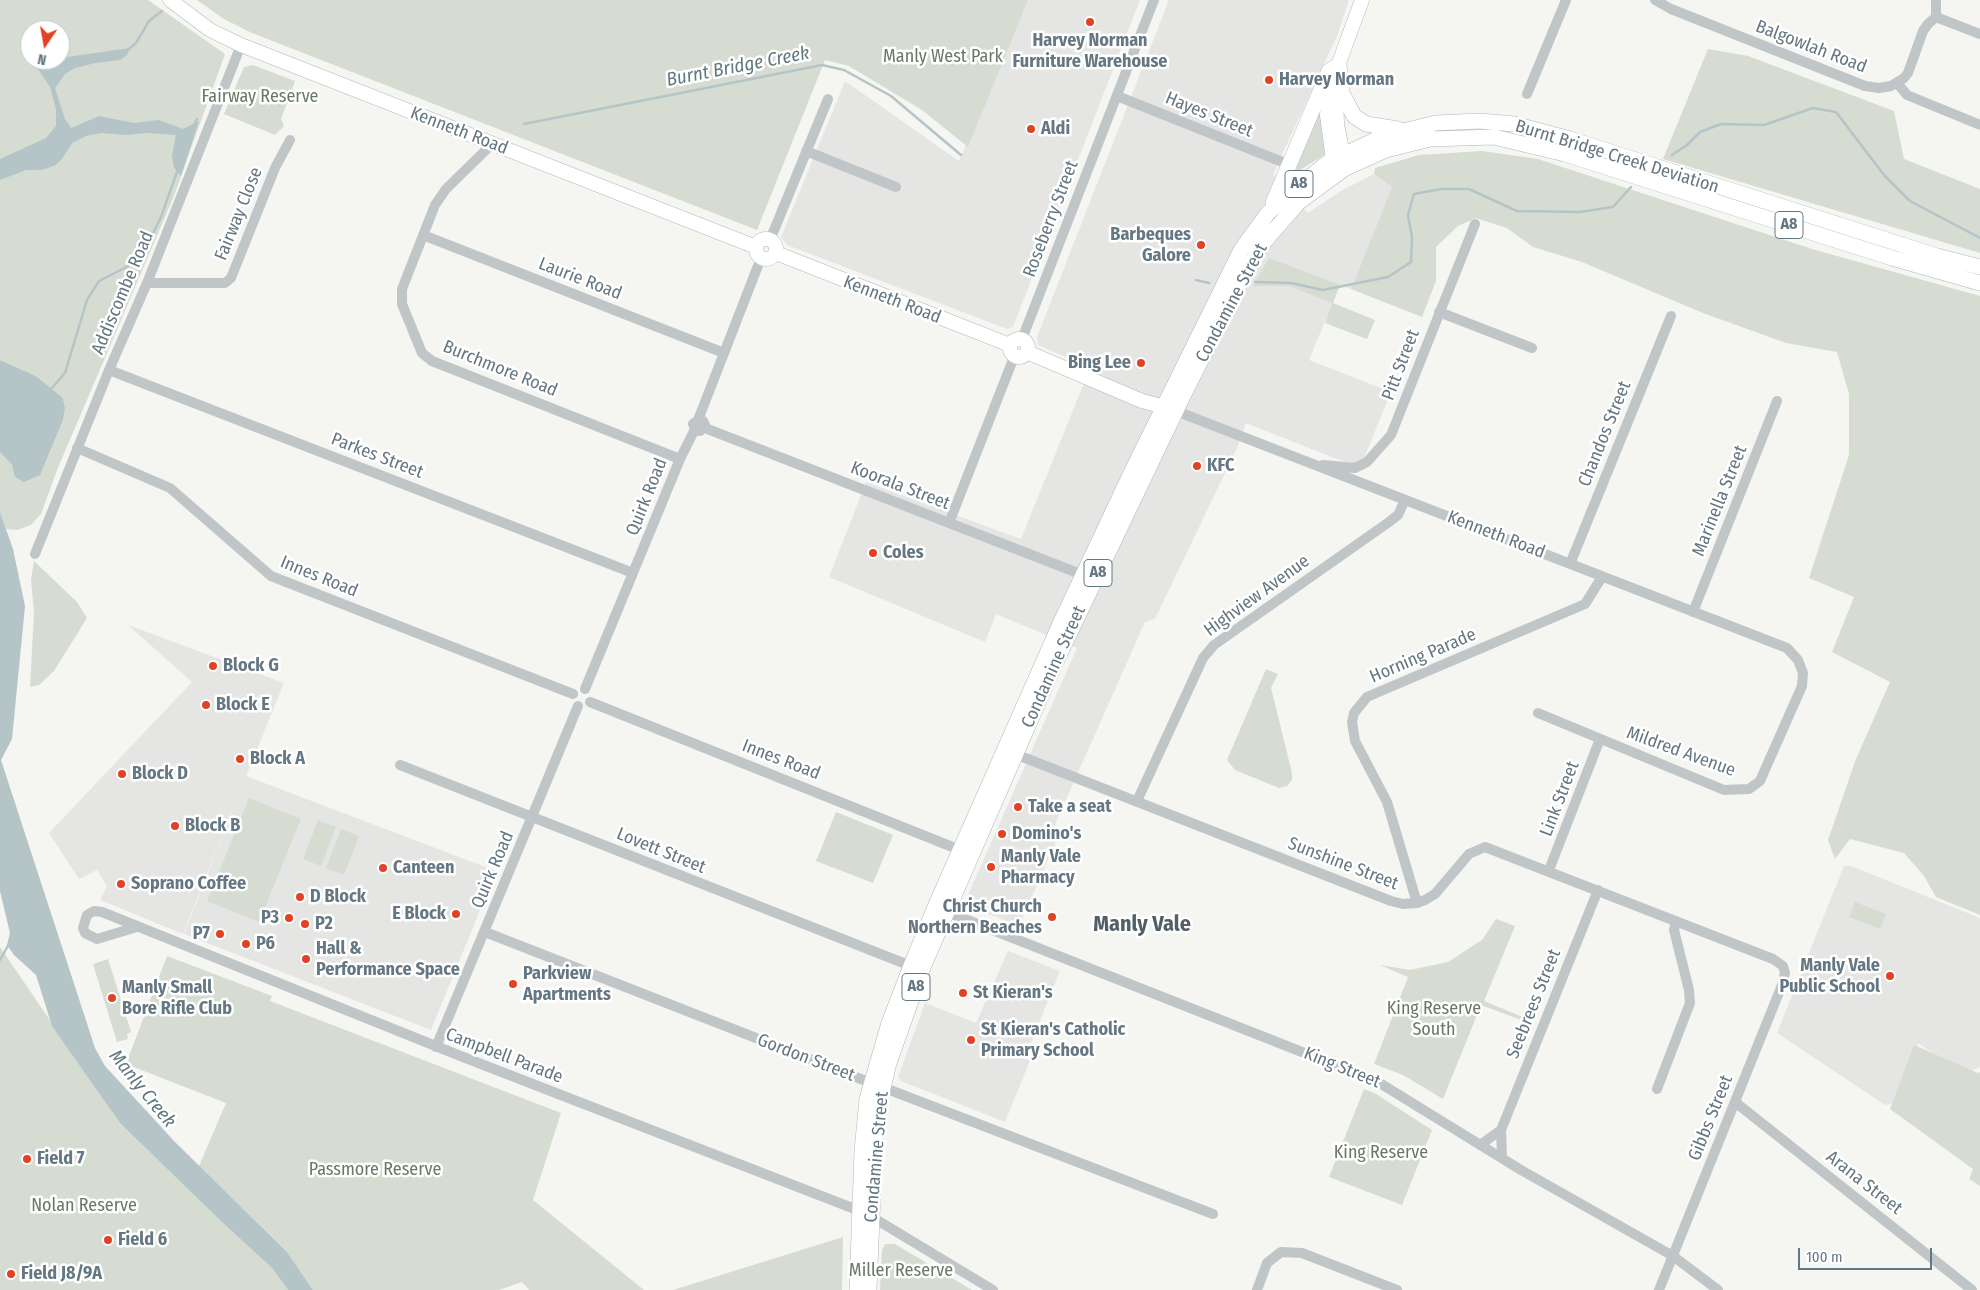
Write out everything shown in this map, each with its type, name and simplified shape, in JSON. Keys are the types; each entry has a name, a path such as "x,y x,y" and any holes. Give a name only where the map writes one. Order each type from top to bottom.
{"highway":[{"path":"1268,213 1329,71 1339,65 1342,94 1354,116 1366,124 1405,129"},
{"name":"Burnt Bridge Creek Deviation","path":"1268,213 1298,184 1340,161 1374,139 1405,129 1436,123 1480,121 1514,124 1542,131 1911,248 1980,267"},
{"name":"Burnt Bridge Creek Deviation","path":"1340,161 1430,139 1481,137 1510,140 1565,154 1892,258 1980,283"},
{"name":"Condamine Street","path":"1234,279 1282,220 1340,161"},
{"name":"Condamine Street","path":"877,1085 897,1037 960,850 1083,575 1170,408 1234,279 1244,246 1268,213"},
{"name":"Condamine Street","path":"869,1290 863,1134 877,1085 889,1023 911,966 941,909 1015,754 1170,408"},
{"name":"Condamine Street","path":"857,1290 866,1214"}],"main road":[{"name":"Kenneth Road","path":"170,0 210,30 241,45 492,144 759,253"},
{"path":"1340,161 1336,90 1339,65 1362,0"},
{"path":"761,240 770,240 775,244 776,253 768,259 759,253 761,240"},
{"name":"Kenneth Road","path":"776,253 1018,348 1142,402 1170,408"}],"street":[{"name":"Roseberry Street","path":"949,523 1154,0"},
{"path":"1527,94 1566,0"},
{"name":"Balgowlah Road","path":"1655,0 1671,9 1865,86 1879,88 1898,84"},
{"path":"1936,0 1936,17 1923,31 1908,73 1898,84 1907,95 1980,125"},
{"path":"1936,17 1980,34"},
{"name":"Addiscombe Road","path":"35,554 109,370 147,283 241,45"},
{"name":"Hayes Street","path":"1117,96 1290,165"},
{"path":"770,240 828,99"},
{"name":"Fairway Close","path":"147,283 225,283 231,278 274,168 290,140"},
{"name":"Burchmore Road","path":"492,144 446,190 435,205 402,289 402,304 422,353 432,360 680,458"},
{"path":"806,151 896,187"},
{"name":"Pitt Street","path":"1315,465 1354,468 1367,462 1391,435 1475,224"},
{"name":"Laurie Road","path":"423,235 724,353"},
{"name":"Quirk Road","path":"585,689 680,458 699,426 759,253"},
{"path":"1439,312 1532,348"},
{"name":"Chandos Street","path":"1570,564 1671,316"},
{"name":"Parkes Street","path":"109,370 633,573"},
{"name":"Marinella Street","path":"1693,612 1777,401"},
{"name":"Kenneth Road","path":"1170,408 1787,648 1798,660 1802,673"},
{"name":"Koorala Street","path":"699,426 1083,575"},
{"name":"Innes Road","path":"77,448 170,488 271,576 573,694"},
{"name":"Highview Avenue","path":"1137,801 1203,658 1214,645 1389,522 1398,514 1405,500"},
{"name":"Horning Parade","path":"1417,903 1387,802 1355,741 1352,722 1354,713 1367,697 1585,604 1602,577"},
{"name":"Mildred Avenue","path":"1538,713 1724,790 1749,789 1760,781 1802,686 1802,673"},
{"path":"578,689 585,689 591,696 590,702 585,706 578,706 574,702 573,694 578,689"},
{"name":"Innes Road","path":"590,702 960,850"},
{"name":"Quirk Road","path":"436,1047 533,818 578,706"},
{"name":"Link Street","path":"1549,870 1600,739"},
{"name":"Sunshine Street","path":"1015,754 1391,901 1417,903 1435,894 1469,854 1478,849 1494,849 1774,959 1786,962"},
{"name":"Lovett Street","path":"400,764 911,966"},
{"name":"Seebrees Street","path":"1502,1158 1501,1130 1598,890"},
{"name":"King Street","path":"941,909 1378,1082 1502,1158 1673,1256 1718,1290"},
{"name":"Campbell Parade","path":"137,927 104,938 90,937 85,933 83,923 87,915 94,911 102,912 436,1047 866,1214 993,1290"},
{"path":"1657,1089 1690,1003 1689,990 1674,930 1676,921"},
{"name":"Gordon Street","path":"484,932 1212,1214"},
{"name":"Gibbs Street","path":"1659,1290 1784,980 1786,962"},
{"name":"Arana Street","path":"1735,1102 1972,1290"},
{"path":"1480,1145 1501,1130"},
{"path":"1257,1290 1267,1263 1281,1252 1302,1253 1397,1290"}],"shaded area":[{"path":"1028,0 1140,0 1013,327 1007,329 787,245 781,237 845,81 959,161"},
{"path":"1169,0 1349,0 1337,36 1273,174 1308,213 1339,192 1374,174 1392,187 1351,289 1340,285 1309,360 1391,392 1362,463 1352,465 1246,423 1237,448 1155,619 1145,622 1052,831 1057,839 1019,926 964,904 1077,648 996,614 985,642 829,577 866,482 1021,539 1090,368 1038,345 1037,337"},
{"path":"130,48 127,55 120,60 75,68 65,74 55,88 65,119 71,128 99,116 134,123 159,120 183,129 199,121 181,176 174,168 172,156 176,135 101,133 86,136 72,143 62,159 54,166 41,170 26,170 0,180 0,159 46,138 56,126 56,109 50,87 39,70 70,70 70,57"},
{"path":"0,360 36,376 63,398 65,408 63,420 40,475 24,482 15,477 12,465 0,452"},
{"path":"0,512 13,549 25,606 12,739 1,760 95,1048 105,1066 175,1142 287,1252 313,1290 288,1290 272,1268 120,1123 52,1026 36,975 14,955 7,945 10,933 0,891"},
{"path":"128,625 284,683 246,776 496,871 431,1030 184,934 240,791 183,934 100,900 107,886 97,870 79,879 49,833 192,682"},
{"name":"Manly Vale Public School","path":"1844,866 1851,866 1980,918 1980,1067 1965,1074 1918,1043 1905,1100 1885,1105 1777,1033"},
{"name":"St Kieran's Catholic Primary School","path":"1008,951 1060,971 1025,1058 1030,1061 1005,1122 901,1081 898,1077 925,1003 976,1023"}],"green space":[{"path":"0,0 148,0 225,54 174,196 57,470 41,514 31,525 17,530 6,529 0,512 0,452 12,465 39,475 63,420 65,408 63,398 36,376 0,360"},
{"name":"Manly West Park","path":"197,0 1028,0 968,147 922,110 849,66 825,60 757,230 252,33 224,19"},
{"path":"1708,49 1748,56 1894,111 1904,159 1980,189 1980,253 1663,159"},
{"name":"Fairway Reserve","path":"253,65 295,81 281,119 284,126 275,135 224,114 244,67"},
{"path":"1320,103 1327,153 1294,174 1293,173"},
{"path":"1482,151 1538,159 1812,249 1980,296 1980,915 1936,897 1924,876 1904,853 1850,839 1835,859 1828,840 1856,759 1890,682 1832,652 1854,597 1809,578 1849,455 1849,394 1837,352 1786,343 1703,313 1582,262 1533,247 1507,228 1476,218 1458,226 1436,247 1436,281 1422,317 1351,289 1392,187 1374,174 1375,168 1419,155"},
{"path":"1269,258 1340,285 1333,303 1375,320 1367,339 1325,323 1332,303 1290,286 1253,286"},
{"path":"34,561 77,602 87,618 54,671 39,685 30,687 34,613 31,580"},
{"path":"1266,669 1278,674 1271,688 1292,773 1292,780 1287,786 1279,788 1235,770 1227,760"},
{"path":"249,798 301,819 259,922 207,901"},
{"path":"836,812 893,835 873,883 816,861"},
{"path":"318,820 336,827 321,866 303,859"},
{"path":"341,829 359,836 344,875 326,868"},
{"path":"1855,902 1886,914 1880,929 1849,917"},
{"name":"King Reserve South","path":"1496,919 1515,926 1484,1001 1530,1020 1529,1023 1481,1005 1443,1099 1403,1075 1374,1064 1408,977 1380,965 1410,970 1448,962 1482,940"},
{"name":"Nolan Reserve","path":"0,947 120,1123 272,1268 288,1290 0,1290"},
{"name":"Passmore Reserve","path":"167,956 272,996 270,1001 561,1113 533,1200 644,1290 529,1290 522,1282 499,1290 313,1290 287,1252 199,1166 226,1103 126,1064"},
{"name":"Manly Small Bore Rifle Club","path":"108,959 131,1032 127,1034 128,1039 117,1042 93,964"},
{"path":"1914,1045 1978,1073 1980,1072 1980,1186 1969,1179 1973,1169 1890,1109"},
{"name":"King Reserve","path":"1364,1089 1376,1094 1432,1130 1402,1205 1329,1177"},
{"path":"843,1237 842,1290 673,1290"},
{"name":"Miller Reserve","path":"885,1244 895,1244 972,1290 880,1290 882,1250"}],"waterway":[{"path":"129,49 136,43 149,21 162,11"},
{"name":"Burnt Bridge Creek","path":"524,124 822,65 844,70 891,96 961,155"},
{"name":"Burnt Bridge Creek","path":"1672,155 1687,145 1700,132 1721,124 1764,125 1813,108 1836,112 1884,175 1910,201 1980,238"},
{"name":"Burnt Bridge Creek","path":"193,127 197,119"},
{"name":"Burnt Bridge Creek","path":"51,389 65,373 87,300 99,281 140,260 161,217 178,169"},
{"name":"Burnt Bridge Creek","path":"1255,282 1291,283 1323,290 1388,277 1411,262 1412,237 1408,215 1414,194 1441,189 1469,189 1517,211 1580,212 1613,207 1631,187"},
{"name":"Burnt Bridge Creek","path":"1196,280 1209,283"},
{"path":"0,960 9,944"}],"place":[{"name":"Harvey Norman Furniture Warehouse","path":"1090,22"},
{"name":"Harvey Norman","path":"1269,80"},
{"name":"Aldi","path":"1031,129"},
{"name":"Barbeques Galore","path":"1201,245"},
{"name":"Bing Lee","path":"1141,363"},
{"name":"KFC","path":"1197,466"},
{"name":"Coles","path":"873,553"},
{"name":"Block G","path":"213,666"},
{"name":"Block E","path":"206,705"},
{"name":"Block A","path":"240,759"},
{"name":"Block D","path":"122,774"},
{"name":"Take a seat","path":"1018,807"},
{"name":"Block B","path":"175,826"},
{"name":"Domino's","path":"1002,834"},
{"name":"Manly Vale Pharmacy","path":"991,867"},
{"name":"Canteen","path":"383,868"},
{"name":"Soprano Coffee","path":"121,884"},
{"name":"D Block","path":"300,897"},
{"name":"E Block","path":"456,914"},
{"name":"Christ Church Northern Beaches","path":"1052,917"},
{"name":"P3","path":"289,918"},
{"name":"P2","path":"305,924"},
{"name":"P7","path":"220,934"},
{"name":"P6","path":"246,944"},
{"name":"Hall & Performance Space","path":"306,959"},
{"name":"Manly Vale Public School","path":"1890,976"},
{"name":"Parkview Apartments","path":"513,984"},
{"name":"St Kieran's","path":"963,993"},
{"name":"Manly Small Bore Rifle Club","path":"112,998"},
{"name":"St Kieran's Catholic Primary School","path":"971,1040"},
{"name":"Field 7","path":"27,1159"},
{"name":"Field 6","path":"108,1240"},
{"name":"Field J8/9A","path":"11,1274"}],"district":[{"name":"Manly Vale","path":"1142,925"}],"water label":[{"name":"Manly Creek","path":"142,1089"}]}
